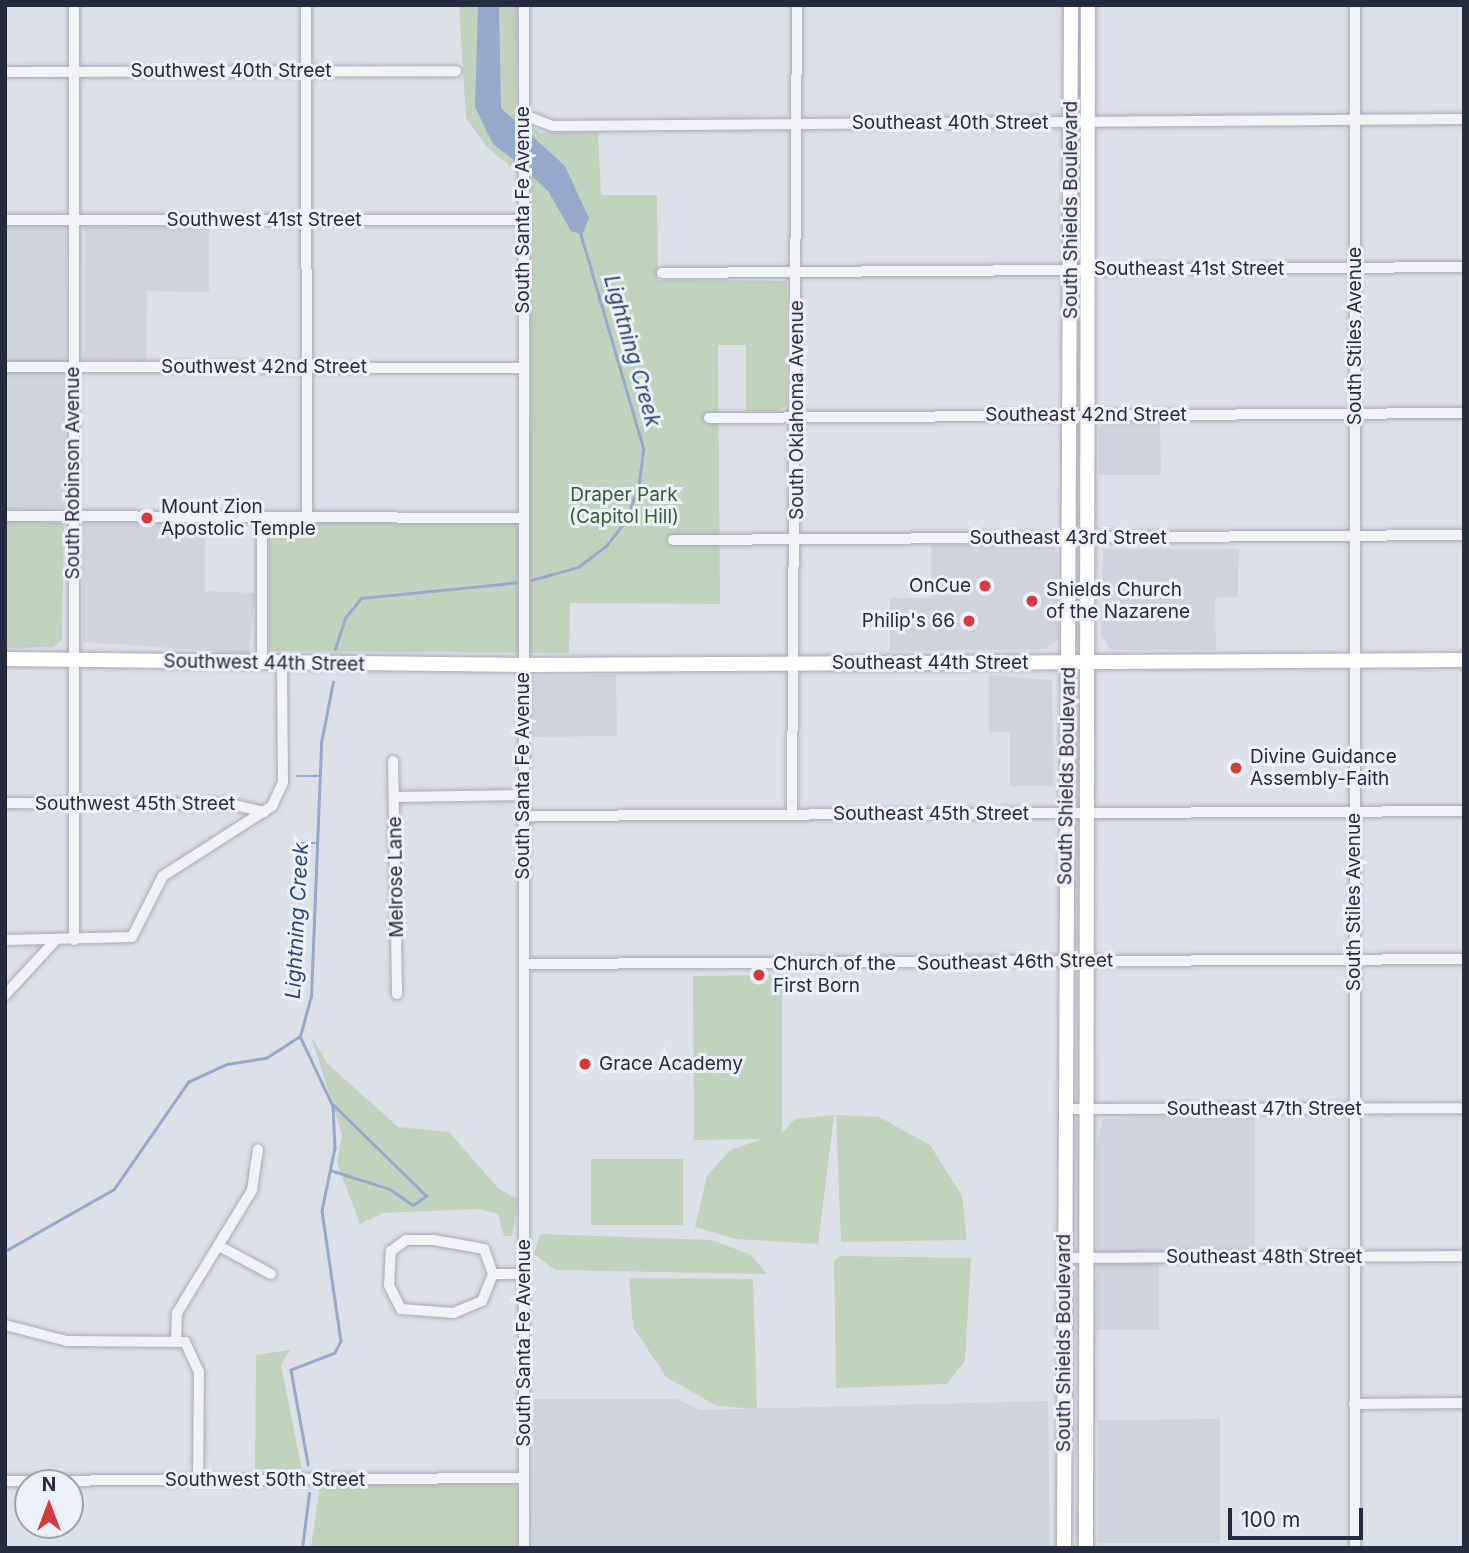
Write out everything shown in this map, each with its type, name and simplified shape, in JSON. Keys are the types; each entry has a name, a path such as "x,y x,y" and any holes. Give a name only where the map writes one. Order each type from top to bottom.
{"main road":[{"name":"South Shields Boulevard","path":"1064,1548 1071,5"},
{"name":"South Shields Boulevard","path":"1086,1548 1088,5"},
{"name":"Southwest 44th Street","path":"5,659 523,665"},
{"name":"Southeast 44th Street","path":"523,665 1464,660"}],"street":[{"name":"South Robinson Avenue","path":"74,5 74,940"},
{"path":"306,5 307,515"},
{"name":"South Santa Fe Avenue","path":"523,5 524,1548"},
{"name":"South Oklahoma Avenue","path":"792,815 797,539 797,5"},
{"name":"South Stiles Avenue","path":"1354,1548 1355,5"},
{"name":"Southwest 40th Street","path":"5,72 456,71"},
{"name":"Southeast 40th Street","path":"524,115 553,126 1464,119"},
{"name":"Southwest 41st Street","path":"5,219 523,220"},
{"name":"Southeast 41st Street","path":"662,273 1464,267"},
{"name":"Southwest 42nd Street","path":"5,367 523,368"},
{"name":"Southeast 42nd Street","path":"709,418 1464,413"},
{"path":"5,516 524,517"},
{"path":"262,516 262,664"},
{"name":"Southeast 43rd Street","path":"673,540 1464,535"},
{"path":"5,940 74,940 137,933 163,876 264,811 283,782 282,664"},
{"name":"Melrose Lane","path":"393,761 397,994"},
{"path":"395,797 523,795"},
{"name":"Southwest 45th Street","path":"5,803 230,804 264,811"},
{"name":"Southeast 45th Street","path":"524,816 1464,811"},
{"path":"5,995 57,940"},
{"name":"Southeast 46th Street","path":"524,964 1464,959"},
{"name":"Southeast 47th Street","path":"1065,1109 1464,1108"},
{"path":"176,1340 177,1313 252,1190 258,1149"},
{"path":"434,1240 484,1249 493,1274 482,1301 454,1313 401,1309 389,1269 395,1243 434,1240"},
{"path":"219,1247 271,1274"},
{"name":"Southeast 48th Street","path":"1065,1258 1464,1256"},
{"path":"493,1274 524,1274"},
{"path":"5,1325 67,1341 176,1340 197,1358 198,1481"},
{"path":"1354,1404 1464,1404"},
{"name":"Southwest 50th Street","path":"5,1481 524,1478"}],"shaded area":[{"path":"5,226 66,226 65,508 5,509"},
{"path":"209,226 209,292 147,291 146,361 84,359 85,227"},
{"path":"1106,422 1160,422 1161,475 1099,475 1099,428"},
{"path":"83,522 205,522 205,591 255,593 249,653 83,642"},
{"path":"1050,544 1057,550 1059,639 1045,649 890,651 890,598 931,598 931,545"},
{"path":"1103,549 1239,549 1238,597 1215,598 1216,650 1111,650 1101,635"},
{"path":"616,675 617,736 530,737 530,676"},
{"path":"989,675 1052,680 1054,786 1010,786 1010,732 989,732"},
{"path":"1255,1113 1255,1264 1159,1264 1159,1330 1097,1330 1097,1145 1103,1119"},
{"path":"534,1399 676,1399 700,1410 1048,1401 1050,1548 533,1548"},
{"path":"1220,1419 1220,1543 1098,1543 1098,1420"}],"green space":[{"name":"Draper Park (Capitol Hill)","path":"459,5 518,5 516,112 540,133 598,132 601,195 657,195 658,280 787,281 787,405 779,411 746,411 746,345 718,345 720,604 570,603 569,653 269,651 269,523 529,523 531,184 487,147 466,118"},
{"path":"5,520 64,523 62,640 53,647 5,648"},
{"path":"782,975 782,1133 795,1119 834,1115 818,1244 736,1239 695,1227 707,1176 730,1150 763,1139 694,1140 693,976"},
{"path":"311,1036 328,1064 398,1127 449,1132 499,1189 518,1199 512,1236 504,1236 498,1214 477,1209 383,1213 360,1224 337,1163 342,1135"},
{"path":"836,1115 879,1117 930,1145 962,1196 967,1240 841,1242"},
{"path":"591,1159 683,1159 683,1225 591,1225"},
{"path":"540,1234 712,1240 751,1255 767,1274 555,1270 534,1254"},
{"path":"840,1256 971,1258 965,1361 947,1384 836,1388 834,1261"},
{"path":"629,1278 753,1279 757,1409 717,1406 666,1377 633,1327"},
{"path":"290,1350 281,1365 302,1470 255,1470 256,1355"},
{"path":"509,1483 517,1488 517,1548 311,1548 320,1485"}],"water":[{"path":"478,5 499,5 501,108 565,166 589,218 582,235 571,231 543,182 493,144 475,107"}],"waterway":[{"name":"Lightning Creek","path":"529,171 547,188"},
{"name":"Lightning Creek","path":"528,581 578,567 606,546 627,519 639,483 643,448 580,233"},
{"name":"Lightning Creek","path":"335,649 345,618 361,598 521,582"},
{"name":"Lightning Creek","path":"5,1251 114,1189 188,1082 227,1064 266,1058 300,1036 311,996 321,743 333,682"},
{"path":"297,776 318,776"},
{"path":"300,843 317,843"},
{"path":"300,1036 333,1106 335,1148 322,1211 341,1341 335,1353 291,1370 308,1464"},
{"path":"330,1170 390,1189 413,1205 426,1196 334,1106"},
{"path":"302,1548 309,1493"}],"place":[{"name":"Mount Zion Apostolic Temple","path":"147,518"},
{"name":"OnCue","path":"985,586"},
{"name":"Shields Church of the Nazarene","path":"1032,601"},
{"name":"Philip's 66","path":"969,621"},
{"name":"Divine Guidance Assembly-Faith","path":"1236,768"},
{"name":"Church of the First Born","path":"759,975"},
{"name":"Grace Academy","path":"585,1064"}]}
